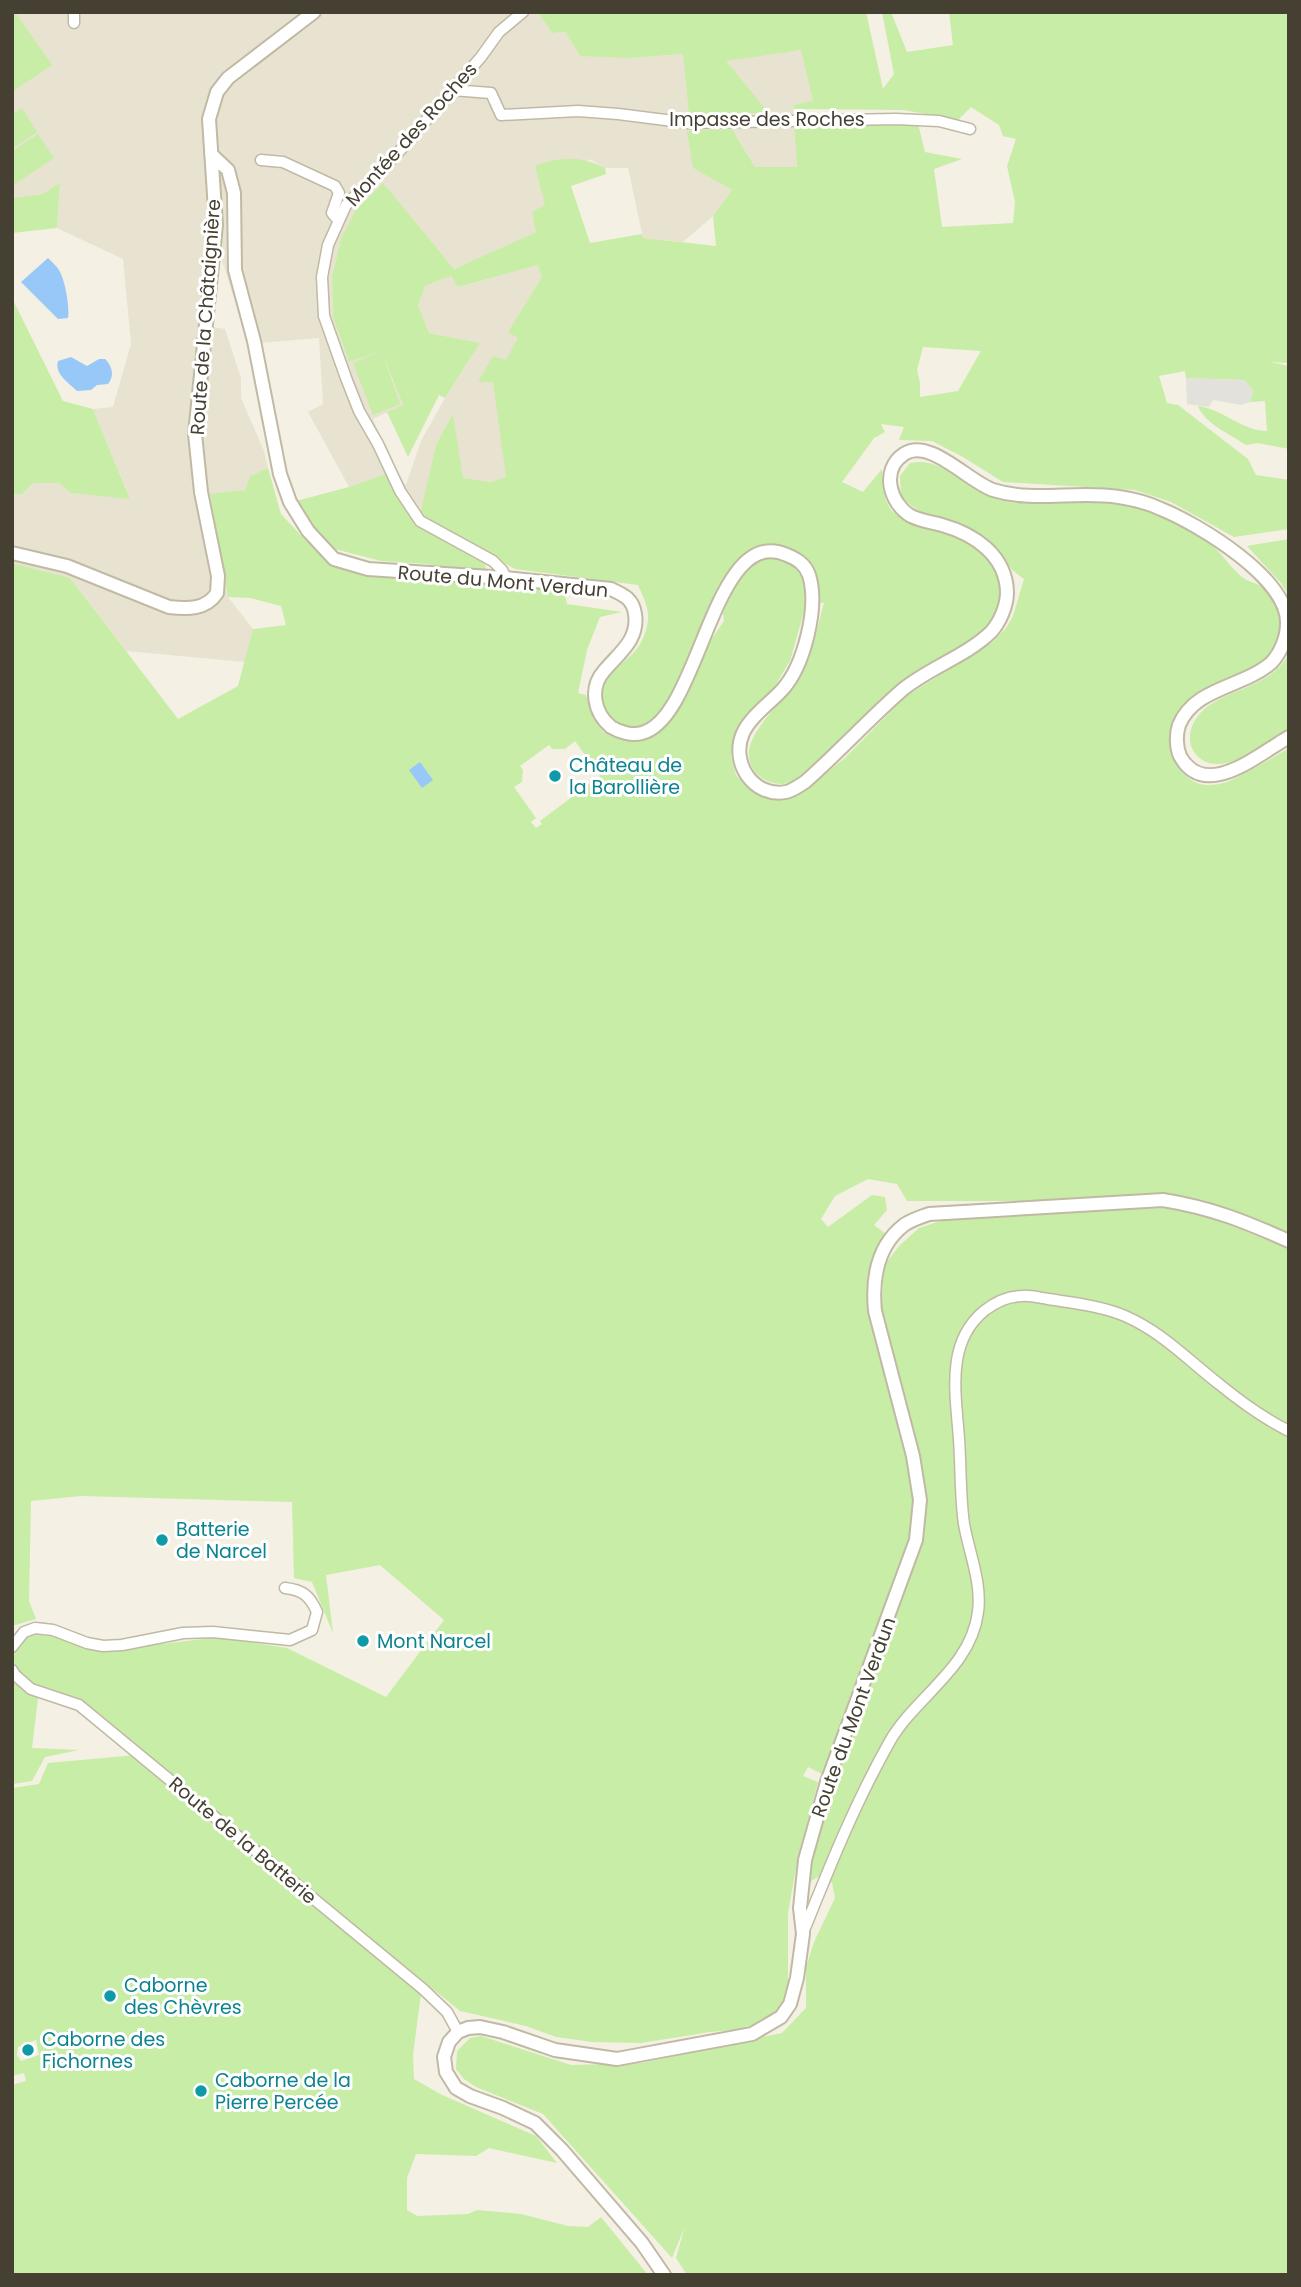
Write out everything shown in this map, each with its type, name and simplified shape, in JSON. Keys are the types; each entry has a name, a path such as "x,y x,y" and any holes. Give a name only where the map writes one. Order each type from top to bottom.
{"street":[{"path":"211,154 209,119 218,92 228,78 314,12"},
{"name":"Montée des Roches","path":"506,578 492,561 420,521 400,491 379,444 359,411 324,316 322,277 328,245 346,205 397,154 481,57 499,32 523,12"},
{"name":"Impasse des Roches","path":"452,90 491,93 501,115 579,111 689,123 896,118 939,121 970,129"},
{"name":"Route de la Châtaignière","path":"12,552 67,566 169,607 187,609 202,606 217,593 218,576 201,492 195,435 216,225 211,154"},
{"name":"Route du Mont Verdun","path":"211,154 228,170 234,193 235,270 254,341 280,474 289,502 308,531 334,559 368,569 506,578 611,589 626,596 634,605 637,625 630,642 602,673 596,684 595,695 600,714 614,729 641,733 655,726 672,707 731,579 748,557 782,552 799,561 808,573 813,595 807,637 798,663 784,688 760,711 743,733 738,752 742,769 752,783 766,791 786,792 805,782 903,690 992,631 1005,608 1007,593 1005,578 991,552 979,541 960,531 909,515 895,503 889,484 899,458 908,451 926,451 983,485 1005,493 1093,495 1138,501 1176,515 1226,546 1270,584 1282,603 1287,621 1284,643 1273,661 1257,673 1212,692 1190,706 1177,730 1179,755 1191,769 1215,776 1231,771 1289,737"},
{"path":"261,160 283,162 335,186 339,193 332,213 338,220"},
{"name":"Route du Mont Verdun","path":"458,2032 480,2027 555,2050 617,2059 752,2034 781,2017 790,2004 797,1978 803,1934 800,1908 805,1860 827,1782 916,1540 920,1500 913,1455 875,1311 873,1289 876,1266 888,1242 905,1224 929,1214 1163,1200 1200,1206 1289,1241"},
{"path":"803,1934 854,1808 892,1738 920,1701 951,1670 970,1643 978,1613 978,1587 964,1523 955,1387 958,1348 966,1328 974,1319 995,1302 1022,1296 1070,1302 1125,1315 1163,1336 1262,1418 1289,1431"},
{"path":"12,1647 24,1632 35,1628 53,1630 103,1646 183,1633 213,1632 290,1640 312,1630 317,1612 310,1597 297,1590 285,1588"},
{"name":"Route de la Batterie","path":"12,1670 31,1689 79,1705 136,1751 423,1989 447,2012 458,2032"},
{"path":"458,2032 449,2042 444,2057 446,2072 456,2088 535,2123 562,2150 642,2243 664,2275"}],"shaded area":[{"path":"12,12 538,12 552,33 566,32 630,58 683,54 768,113 725,60 802,50 813,102 793,105 797,167 755,167 736,135 693,168 732,190 713,216 683,242 643,238 628,168 605,168 589,159 545,205 536,232 454,269 383,184 341,239 332,276 333,317 349,362 380,350 403,405 373,419 396,471 406,485 421,441 480,343 429,333 418,305 425,286 451,276 459,287 538,265 543,277 509,331 519,338 507,477 491,482 462,478 453,415 418,525 386,475 349,487 308,412 323,404 319,338 248,344 221,257 213,327 225,329 241,378 241,398 264,451 268,468 250,476 245,490 210,495 228,597 253,629 245,662 126,651 70,578 12,563 12,494 22,494 33,483 59,483 72,493 130,498 93,409 113,407 131,344 123,259 57,228 60,183 43,194 12,198"},
{"path":"1186,378 1244,380 1253,390 1250,402 1241,405 1213,400 1209,407 1187,404"}],"green space":[{"path":"12,12 15,12 52,65 12,92"},
{"path":"538,12 866,12 883,89 894,74 882,12 891,12 907,52 953,45 949,12 1289,12 1289,363 1270,362 1289,366 1289,449 1258,443 1246,445 1212,423 1201,412 1198,406 1216,411 1249,428 1267,431 1265,401 1250,402 1253,390 1244,380 1186,378 1185,371 1159,376 1167,403 1178,405 1248,459 1256,475 1289,480 1289,529 1234,537 1171,502 1135,490 1003,482 932,441 899,440 904,427 881,424 885,432 874,438 842,482 863,492 882,469 888,506 894,513 967,540 976,546 1000,577 1004,595 998,612 967,642 895,687 811,769 791,782 776,784 758,775 751,764 749,751 757,731 800,676 808,658 824,603 807,601 790,661 775,686 735,734 731,757 736,775 748,788 765,798 788,798 808,787 845,758 905,697 994,641 1006,628 1013,616 1024,579 981,536 920,511 901,497 900,476 910,463 922,462 945,469 988,496 1000,500 1035,504 1111,502 1156,513 1197,534 1242,577 1265,589 1274,599 1281,622 1277,641 1268,655 1254,666 1187,702 1176,715 1170,734 1173,754 1182,772 1197,783 1207,785 1234,779 1289,748 1289,1233 1203,1200 1163,1194 1064,1201 907,1201 897,1184 868,1179 835,1196 821,1219 828,1227 872,1195 885,1197 887,1210 874,1225 886,1234 871,1264 867,1289 870,1313 910,1456 917,1500 913,1539 824,1775 808,1767 803,1776 818,1782 798,1857 788,1913 788,1982 782,2002 772,2017 742,2029 641,2043 592,2042 556,2037 526,2026 460,2011 80,1703 36,1686 22,1676 12,1659 21,1641 33,1634 56,1637 88,1649 108,1651 218,1637 287,1648 386,1697 444,1620 380,1565 326,1575 333,1633 312,1582 294,1578 292,1502 81,1496 31,1501 29,1601 36,1619 12,1626 12,563 70,578 178,719 238,686 253,629 286,625 281,606 250,598 228,597 210,494 245,490 250,476 268,468 281,514 306,541 329,559 369,573 564,591 567,604 622,612 600,617 587,650 578,693 586,695 593,718 603,732 626,741 649,738 673,717 708,644 724,621 723,613 734,589 719,584 674,690 649,723 635,729 629,728 611,719 602,708 599,697 607,679 639,646 645,634 647,610 638,585 515,569 485,553 475,558 486,565 484,571 381,561 323,546 296,501 386,474 418,524 436,445 453,414 463,478 491,482 506,477 493,382 478,382 493,356 506,360 518,338 508,332 542,277 538,265 458,287 451,276 425,286 418,305 429,333 480,343 445,398 439,395 408,457 387,412 403,405 384,358 400,404 373,415 353,363 381,351 349,362 333,317 332,276 341,239 355,211 383,183 454,269 536,232 532,212 545,205 535,166 553,160 579,159 605,168 606,174 571,186 590,243 642,234 643,238 716,246 713,216 732,190 693,168 687,131 732,129 755,167 797,167 794,125 918,124 925,152 962,159 934,169 942,227 1013,223 1015,202 1007,166 1016,139 1003,136 999,125 971,107 958,120 904,110 794,109 793,105 813,101 801,50 726,61 769,113 689,114 683,54 630,58 580,56 566,32 552,33","holes":["923,347 981,351 958,391 920,397 917,370","575,741 600,776 540,821 542,824 536,828 531,822 536,818 514,787 522,782 523,770 520,766 549,745 552,749 565,749"]},
{"path":"22,108 37,132 12,149 12,114"},
{"path":"38,134 54,158 12,186 12,151"},
{"path":"60,183 57,228 12,233 12,198 43,194"},
{"path":"12,298 63,401 93,409 130,499 71,493 59,483 33,483 22,494 12,494"},
{"path":"1289,539 1289,596 1281,583 1247,546"},
{"path":"1289,654 1289,729 1242,758 1215,764 1204,761 1192,749 1190,733 1194,722 1211,704 1269,675"},
{"path":"1162,1208 1201,1213 1289,1249 1289,2275 687,2275 676,2258 685,2226 672,2258 543,2114 476,2087 464,2079 456,2069 457,2051 470,2038 481,2036 571,2065 642,2063 782,2033 806,2008 806,1967 814,1942 835,1898 832,1883 818,1877 806,1884 833,1780 919,1540 918,1455 882,1310 883,1267 899,1246 919,1228 953,1217"},
{"path":"12,1674 38,1698 32,1748 79,1750 45,1757 32,1781 12,1784"},
{"path":"137,1755 421,1993 413,2055 414,2079 440,2094 536,2136 557,2163 489,2148 476,2156 416,2154 407,2178 407,2210 417,2216 468,2214 477,2210 521,2214 568,2226 588,2227 601,2217 648,2275 12,2275 12,2085 26,2081 24,2073 12,2076 12,1788 39,1784 48,1763","holes":["36,2040 39,2055 21,2061 17,2055 18,2047"]}],"water":[{"path":"48,258 62,276 68,301 68,318 58,319 21,282"},
{"path":"71,357 87,366 99,359 105,359 112,371 108,384 97,385 91,390 77,391 63,378 57,366 58,361"},
{"path":"420,762 433,780 422,788 409,770"}],"place":[{"name":"Château de la Barollière","path":"555,776"},
{"name":"Batterie de Narcel","path":"162,1540"},
{"name":"Mont Narcel","path":"363,1641"},
{"name":"Caborne des Chèvres","path":"110,1996"},
{"name":"Caborne des Fichornes","path":"28,2050"},
{"name":"Caborne de la Pierre Percée","path":"201,2091"}]}
